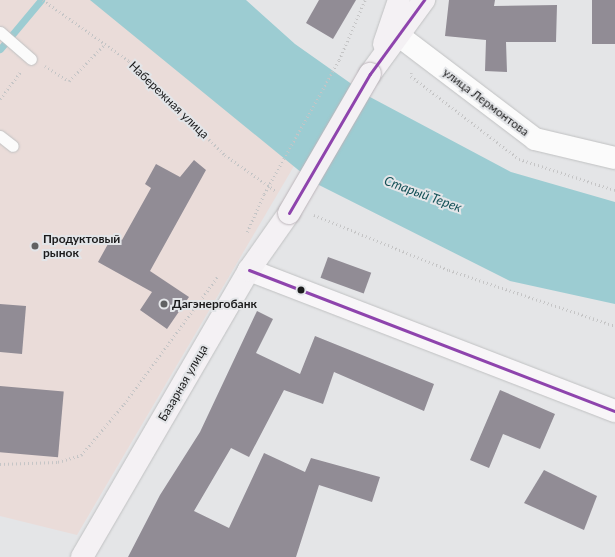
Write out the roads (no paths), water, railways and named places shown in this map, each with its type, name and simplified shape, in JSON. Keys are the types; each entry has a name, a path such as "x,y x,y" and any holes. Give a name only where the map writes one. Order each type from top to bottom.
{"main road":[{"path":"394,32 399,0"},
{"name":"Базарная улица","path":"82,557 249,270 298,212 370,74 394,32 424,0"},
{"path":"249,270 615,411"}],"street":[{"name":"улица Лермонтова","path":"394,32 535,139 615,158"}],"lane":[{"path":"0,32 31,59"},
{"path":"0,136 13,146"}],"water":[{"name":"Старый Терек","path":"90,0 246,0 295,44 370,97 511,172 615,202 615,304 510,281 313,182"}],"waterway":[{"path":"0,49 41,0"}],"place":[{"name":"Продуктовый рынок","path":"35,246"},
{"name":"Дагэнергобанк","path":"164,304"}]}
